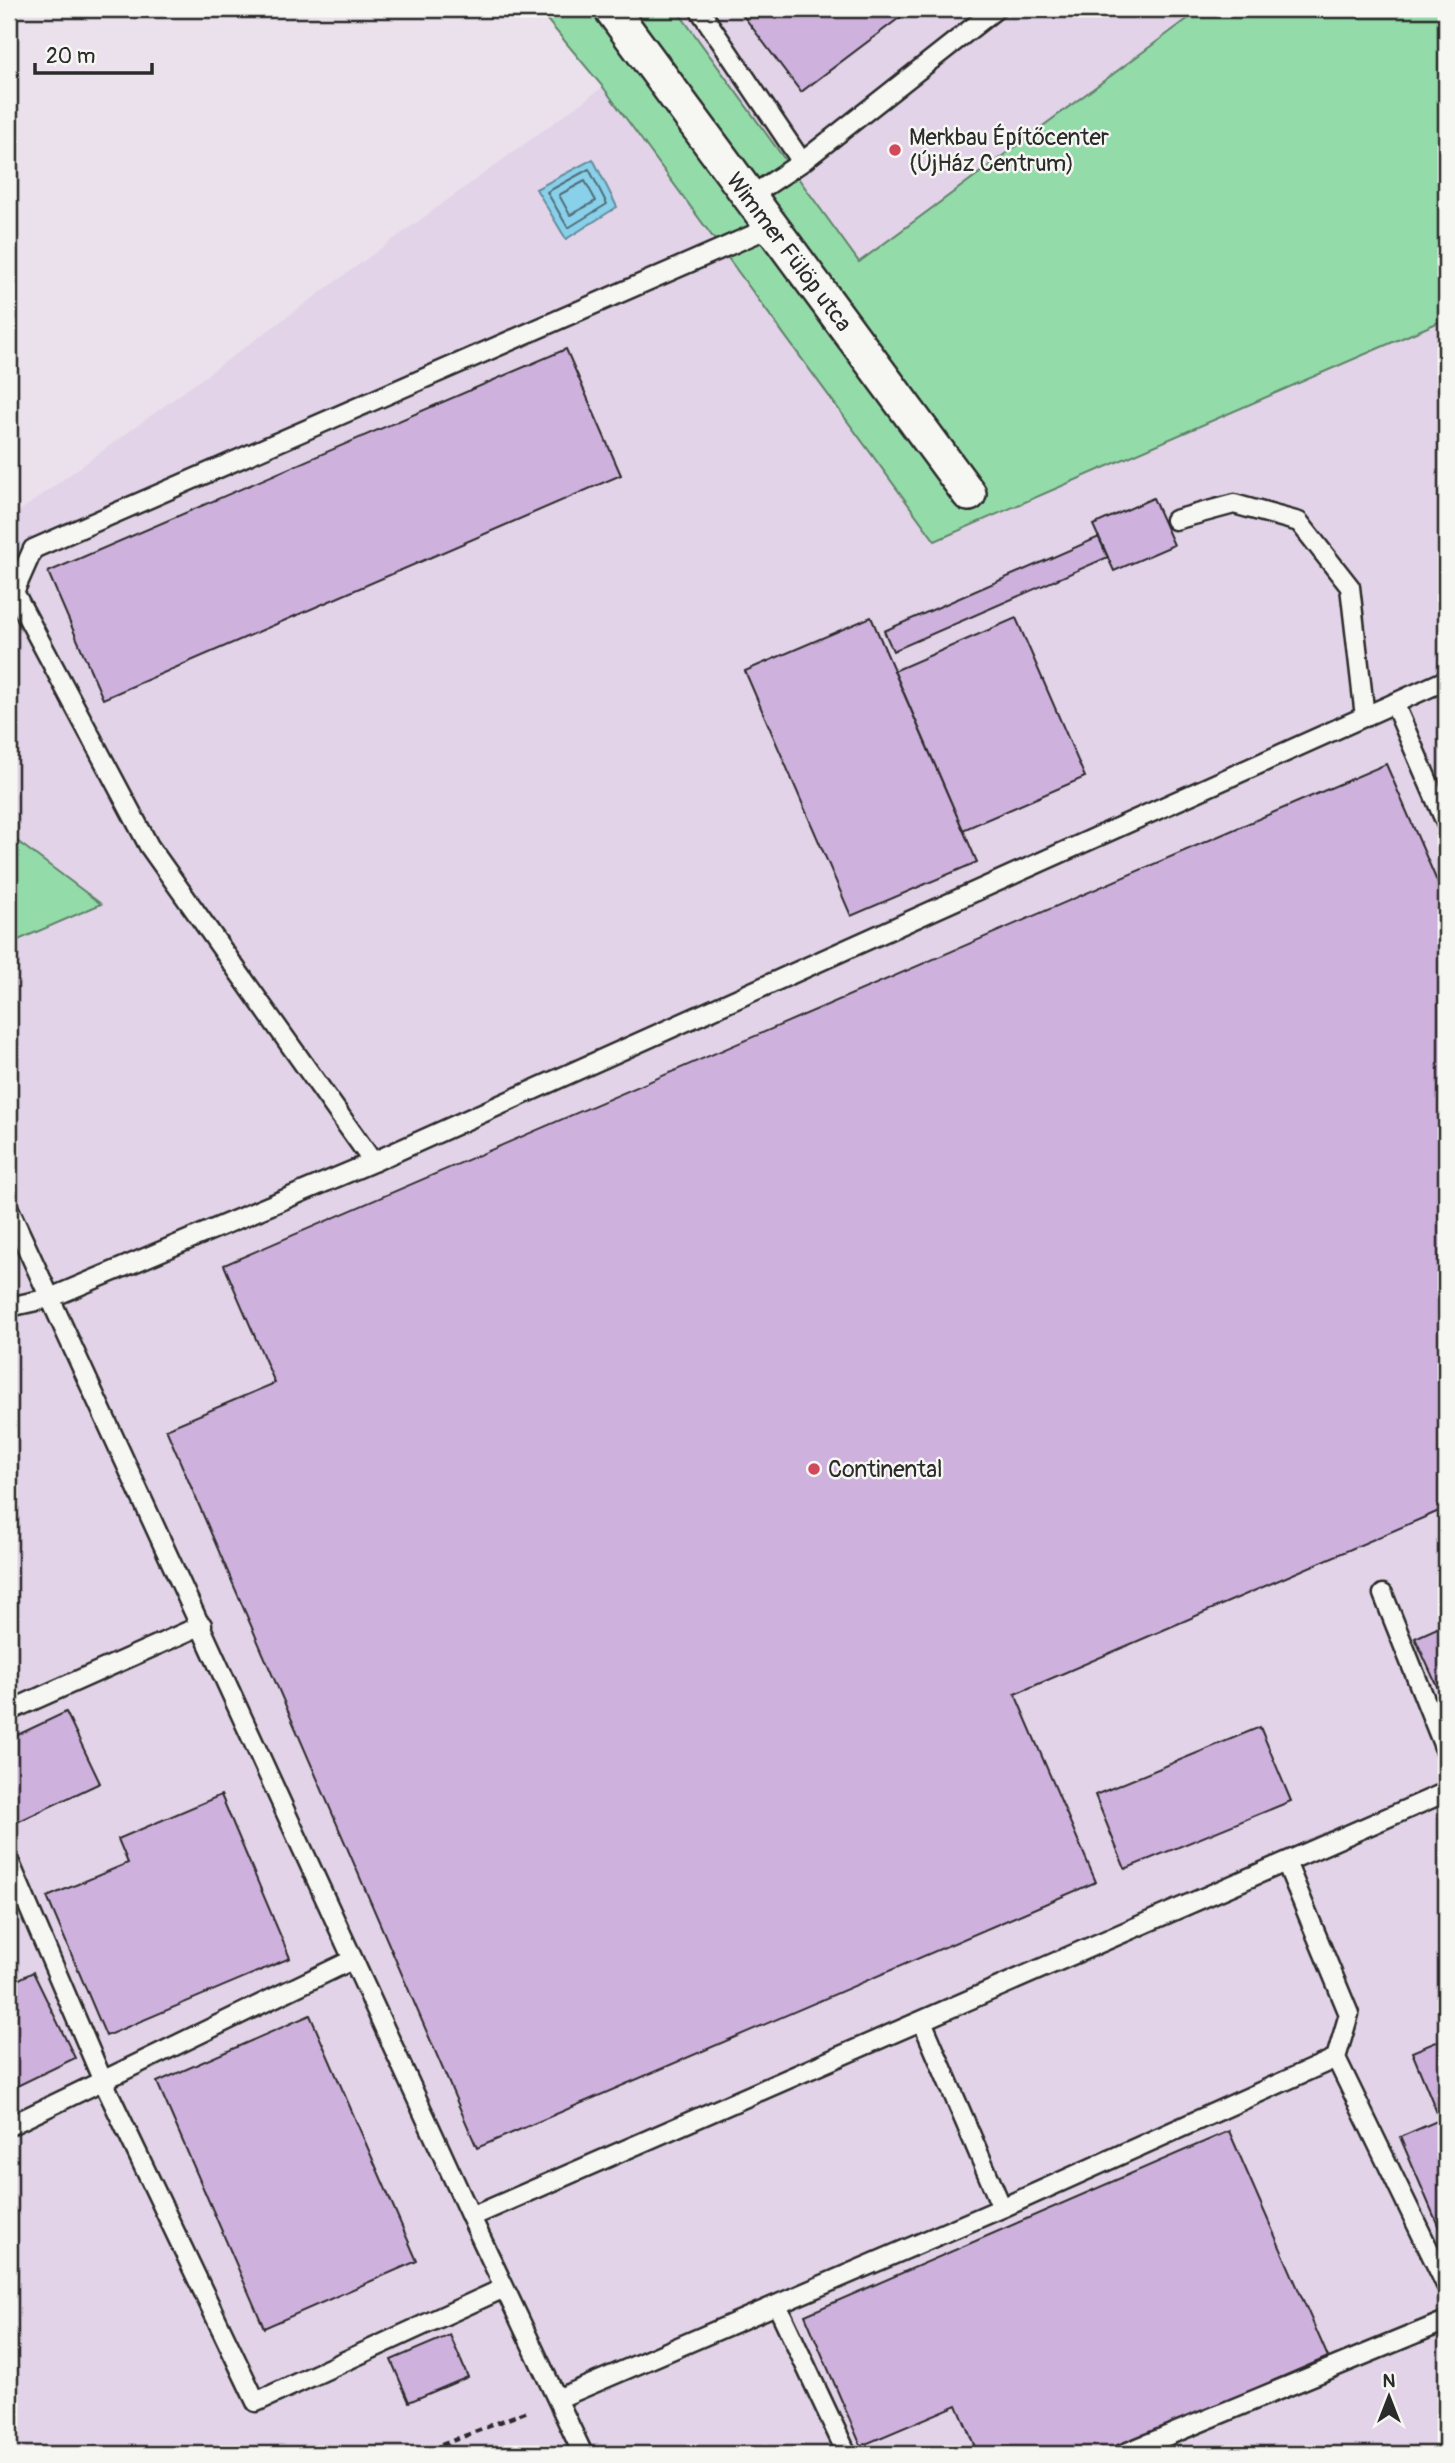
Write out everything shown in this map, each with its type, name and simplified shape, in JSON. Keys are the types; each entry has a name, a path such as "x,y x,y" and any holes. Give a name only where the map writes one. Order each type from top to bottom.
{"street":[{"name":"Wimmer Fülöp utca","path":"611,9 969,494"}],"lane":[{"path":"699,9 802,162"},
{"path":"748,198 802,162 996,9"},
{"path":"373,1162 149,846 14,592 33,549 771,227"},
{"path":"1175,520 1234,504 1299,522 1350,587 1365,717"},
{"path":"9,1307 50,1298 373,1162 1446,680"},
{"path":"1394,703 1446,824"},
{"path":"9,1209 202,1625 352,1960 583,2454"},
{"path":"1383,1594 1446,1752"},
{"path":"9,1711 202,1625"},
{"path":"471,2217 1446,1792"},
{"path":"9,1861 102,2079 256,2402 505,2288"},
{"path":"1286,1862 1349,2014 1336,2058 1446,2285"},
{"path":"9,2126 352,1960"},
{"path":"922,2021 1002,2208"},
{"path":"557,2399 1002,2208 1336,2058"},
{"path":"777,2305 847,2454"},
{"path":"1124,2454 1446,2320"}],"path":[{"path":"419,2454 557,2399"}],"shaded area":[{"name":"Merkbau Építőcenter (ÚjHáz Centrum)","path":"676,9 1201,9 859,263"},
{"path":"603,87 935,541 1446,319 1446,2454 9,2454 9,944 101,904 9,835 9,519"}],"green space":[{"path":"538,9 676,9 859,262 1201,9 1446,9 1446,319 935,541 603,87"},
{"path":"9,835 101,904 9,944"}],"water":[{"path":"593,159 617,207 566,239 536,189"}],"building":[{"path":"749,9 911,9 801,92 742,14"},
{"path":"566,349 621,475 103,699 48,572"},
{"path":"1153,498 1174,545 1114,571 1093,525"},
{"path":"1099,537 1108,557 893,651 884,631"},
{"path":"871,617 977,862 851,916 745,671"},
{"path":"1016,618 1085,777 963,830 894,671"},
{"name":"Continental","path":"1386,764 1446,902 1446,1508 1015,1694 1096,1882 477,2148 166,1429 275,1383 224,1265"},
{"path":"1446,1624 1446,1706 1415,1638"},
{"path":"66,1712 100,1783 9,1826 9,1739"},
{"path":"1260,1727 1291,1801 1125,1869 1095,1795"},
{"path":"221,1795 290,1958 106,2036 47,1897 128,1863 118,1839"},
{"path":"33,1972 75,2058 9,2090 9,1984"},
{"path":"310,2015 417,2261 264,2328 157,2082"},
{"path":"1446,2038 1446,2117 1440,2120 1412,2052"},
{"path":"1446,2117 1446,2244 1400,2137"},
{"path":"1229,2131 1328,2357 1105,2454 978,2454 957,2405 861,2446 805,2315"},
{"path":"450,2335 468,2377 409,2402 391,2360"}],"place":[{"name":"Merkbau Építőcenter (ÚjHáz Centrum)","path":"895,150"},
{"name":"Continental","path":"814,1469"}]}
